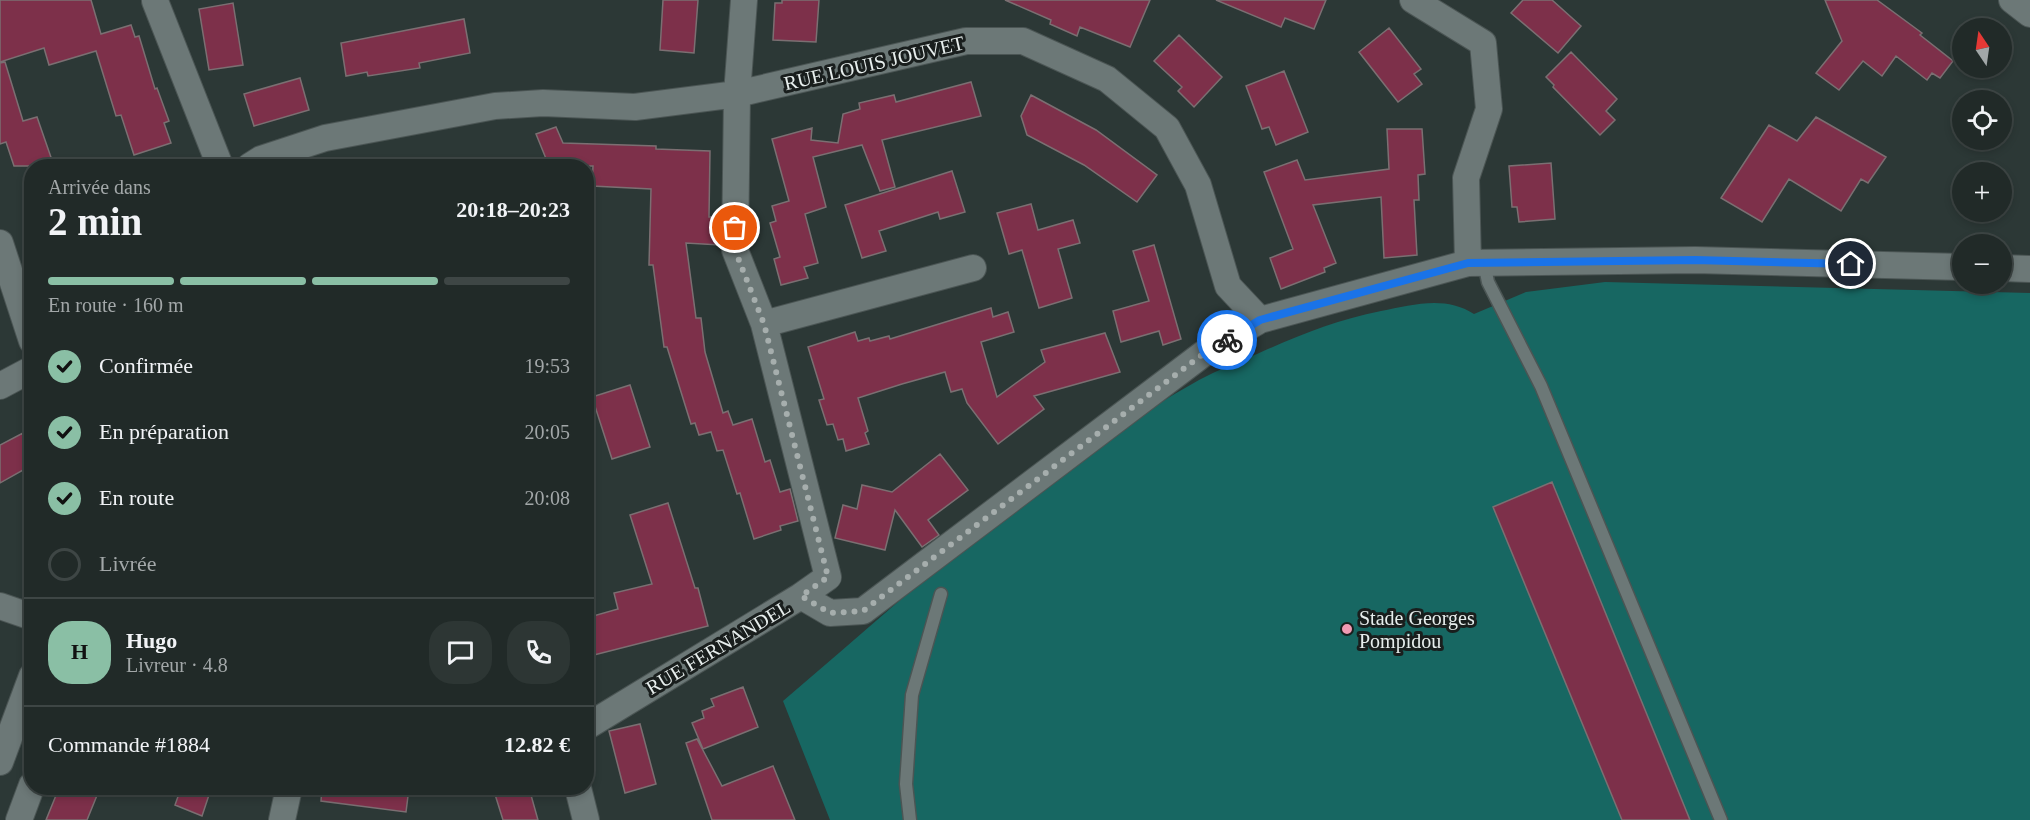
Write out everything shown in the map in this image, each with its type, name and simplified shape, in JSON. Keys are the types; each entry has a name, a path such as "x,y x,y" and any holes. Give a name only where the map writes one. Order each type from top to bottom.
{"street":[{"path":"154,0 217,159"},
{"path":"744,0 737,94 735,250 764,324 828,577 801,596"},
{"path":"1413,0 1483,43 1489,109 1466,178 1476,263"},
{"path":"2012,0 2030,14"},
{"name":"RUE LOUIS JOUVET","path":"261,159 325,138 495,106 543,103 635,106 737,94 966,40 1023,41 1107,79 1167,128 1198,185 1227,286 1260,320"},
{"path":"0,243 24,316"},
{"path":"1260,320 1476,263 1695,260 1952,267"},
{"path":"764,324 973,268"},
{"path":"2012,268 2030,269"},
{"name":"RUE FERNANDEL","path":"594,722 801,596 830,613 863,611 1203,354 1260,320"},
{"path":"0,386 24,373"},
{"path":"0,606 24,614"},
{"path":"0,762 24,698"},
{"path":"19,820 28,795"},
{"path":"282,820 287,795"},
{"path":"580,795 586,820"}],"lane":[{"path":"1476,263 1541,386 1721,820"},
{"path":"910,820 906,784 912,695 941,594"}],"shaded area":[{"path":"1605,282 1952,291 1952,294 2030,293 2030,820 830,820 783,701 933,572 1035,490 1143,414 1199,380 1288,341 1333,324 1405,306 1440,303 1463,308 1474,314 1526,292"}],"building":[{"path":"0,0 91,0 101,34 131,25 135,37 139,36 155,89 157,88 169,121 164,123 171,143 134,155 121,115 116,116 96,51 49,65 44,48 0,62"},
{"path":"663,0 698,0 694,53 660,50"},
{"path":"782,0 819,0 816,42 773,40 775,3 782,3"},
{"path":"1005,0 1150,0 1130,47 1080,27 1077,36 1050,24 1051,20"},
{"path":"1216,0 1326,0 1314,29 1285,18 1281,27"},
{"path":"1523,0 1552,0 1581,26 1558,53 1511,13"},
{"path":"1825,0 1877,0 1922,33 1920,35 1952,62 1940,78 1932,73 1927,80 1896,56 1882,76 1863,61 1839,90 1816,73 1842,41"},
{"path":"233,3 243,65 209,70 199,9"},
{"path":"464,19 470,53 419,63 420,68 368,76 367,72 346,76 341,43"},
{"path":"1389,28 1421,69 1414,74 1422,84 1398,102 1359,52"},
{"path":"1179,35 1222,77 1194,107 1178,91 1182,87 1154,61"},
{"path":"1571,52 1617,99 1606,111 1615,120 1600,135 1546,77"},
{"path":"5,62 23,121 37,117 52,159 24,159 24,166 14,166 6,142 0,144 0,63"},
{"path":"1284,71 1308,132 1276,145 1269,127 1262,129 1246,86"},
{"path":"300,78 309,110 254,126 244,94"},
{"path":"971,82 981,116 882,140 895,187 880,191 862,145 813,157 826,207 805,214 818,263 804,267 808,278 781,285 774,259 780,257 770,223 776,221 772,206 789,201 772,139 812,128 811,140 838,143 843,114 860,109 859,103 894,95 896,102"},
{"path":"1031,95 1096,130 1157,175 1137,202 1084,165 1027,135 1021,116"},
{"path":"1816,117 1886,157 1868,183 1861,179 1841,211 1789,179 1762,222 1721,198 1769,125 1797,141"},
{"path":"556,127 563,143 656,146 656,149 710,151 709,217 720,217 720,245 686,243 696,318 701,318 705,352 723,413 728,411 733,425 752,419 765,462 770,460 780,492 790,489 798,521 780,526 781,530 754,539 740,493 737,494 723,450 717,451 711,432 699,435 695,423 691,424 667,347 664,347 653,265 649,265 651,189 594,186 594,159 546,159 536,134"},
{"path":"1387,129 1422,129 1425,174 1418,175 1419,200 1414,200 1417,255 1384,258 1381,197 1313,205 1336,263 1324,268 1325,272 1281,289 1270,258 1293,249 1264,172 1297,160 1305,180 1389,169"},
{"path":"1551,163 1555,219 1519,222 1517,207 1512,207 1509,166"},
{"path":"952,171 965,212 940,219 938,212 879,231 886,251 862,258 845,205"},
{"path":"1031,204 1038,230 1073,220 1080,243 1058,249 1072,298 1039,308 1022,250 1009,254 997,213"},
{"path":"1154,245 1181,339 1163,345 1159,331 1121,342 1113,311 1149,301 1133,251"},
{"path":"991,308 993,317 1008,312 1014,332 981,342 997,397 1045,362 1041,350 1105,333 1120,372 1034,396 1044,409 998,444 967,403 962,389 951,392 945,372 902,384 858,398 868,431 865,433 869,444 846,451 843,439 838,440 833,424 827,425 819,400 824,399 808,347 855,332 858,341 869,338 870,341 889,336 890,339"},
{"path":"630,385 650,447 612,459 594,403 594,396"},
{"path":"24,434 24,470 0,483 0,445"},
{"path":"940,454 968,490 928,520 939,535 922,547 895,510 885,550 835,538 843,505 857,509 862,485 892,492"},
{"path":"1552,482 1690,820 1622,820 1493,507"},
{"path":"668,503 695,588 698,588 708,626 594,655 594,616 618,609 614,593 652,584 630,515"},
{"path":"743,687 758,727 703,749 692,723 704,718 702,711 714,706 711,699"},
{"path":"640,724 656,784 625,793 609,731"},
{"path":"697,739 722,786 773,766 795,820 712,820 686,743"},
{"path":"56,795 97,795 87,820 46,820"},
{"path":"179,795 209,795 202,816 175,805"},
{"path":"321,795 408,795 406,812 321,801"},
{"path":"495,795 531,795 538,820 503,820"}],"way so far":[{"path":"735,228 735,250 764,324 828,577 801,596 830,613 863,611 1203,354 1227,340"}],"place":[{"name":"Stade Georges Pompidou","path":"1347,629"}],"route":[{"path":"1227,340 1260,320 1468,263 1695,260 1851,264"}]}
